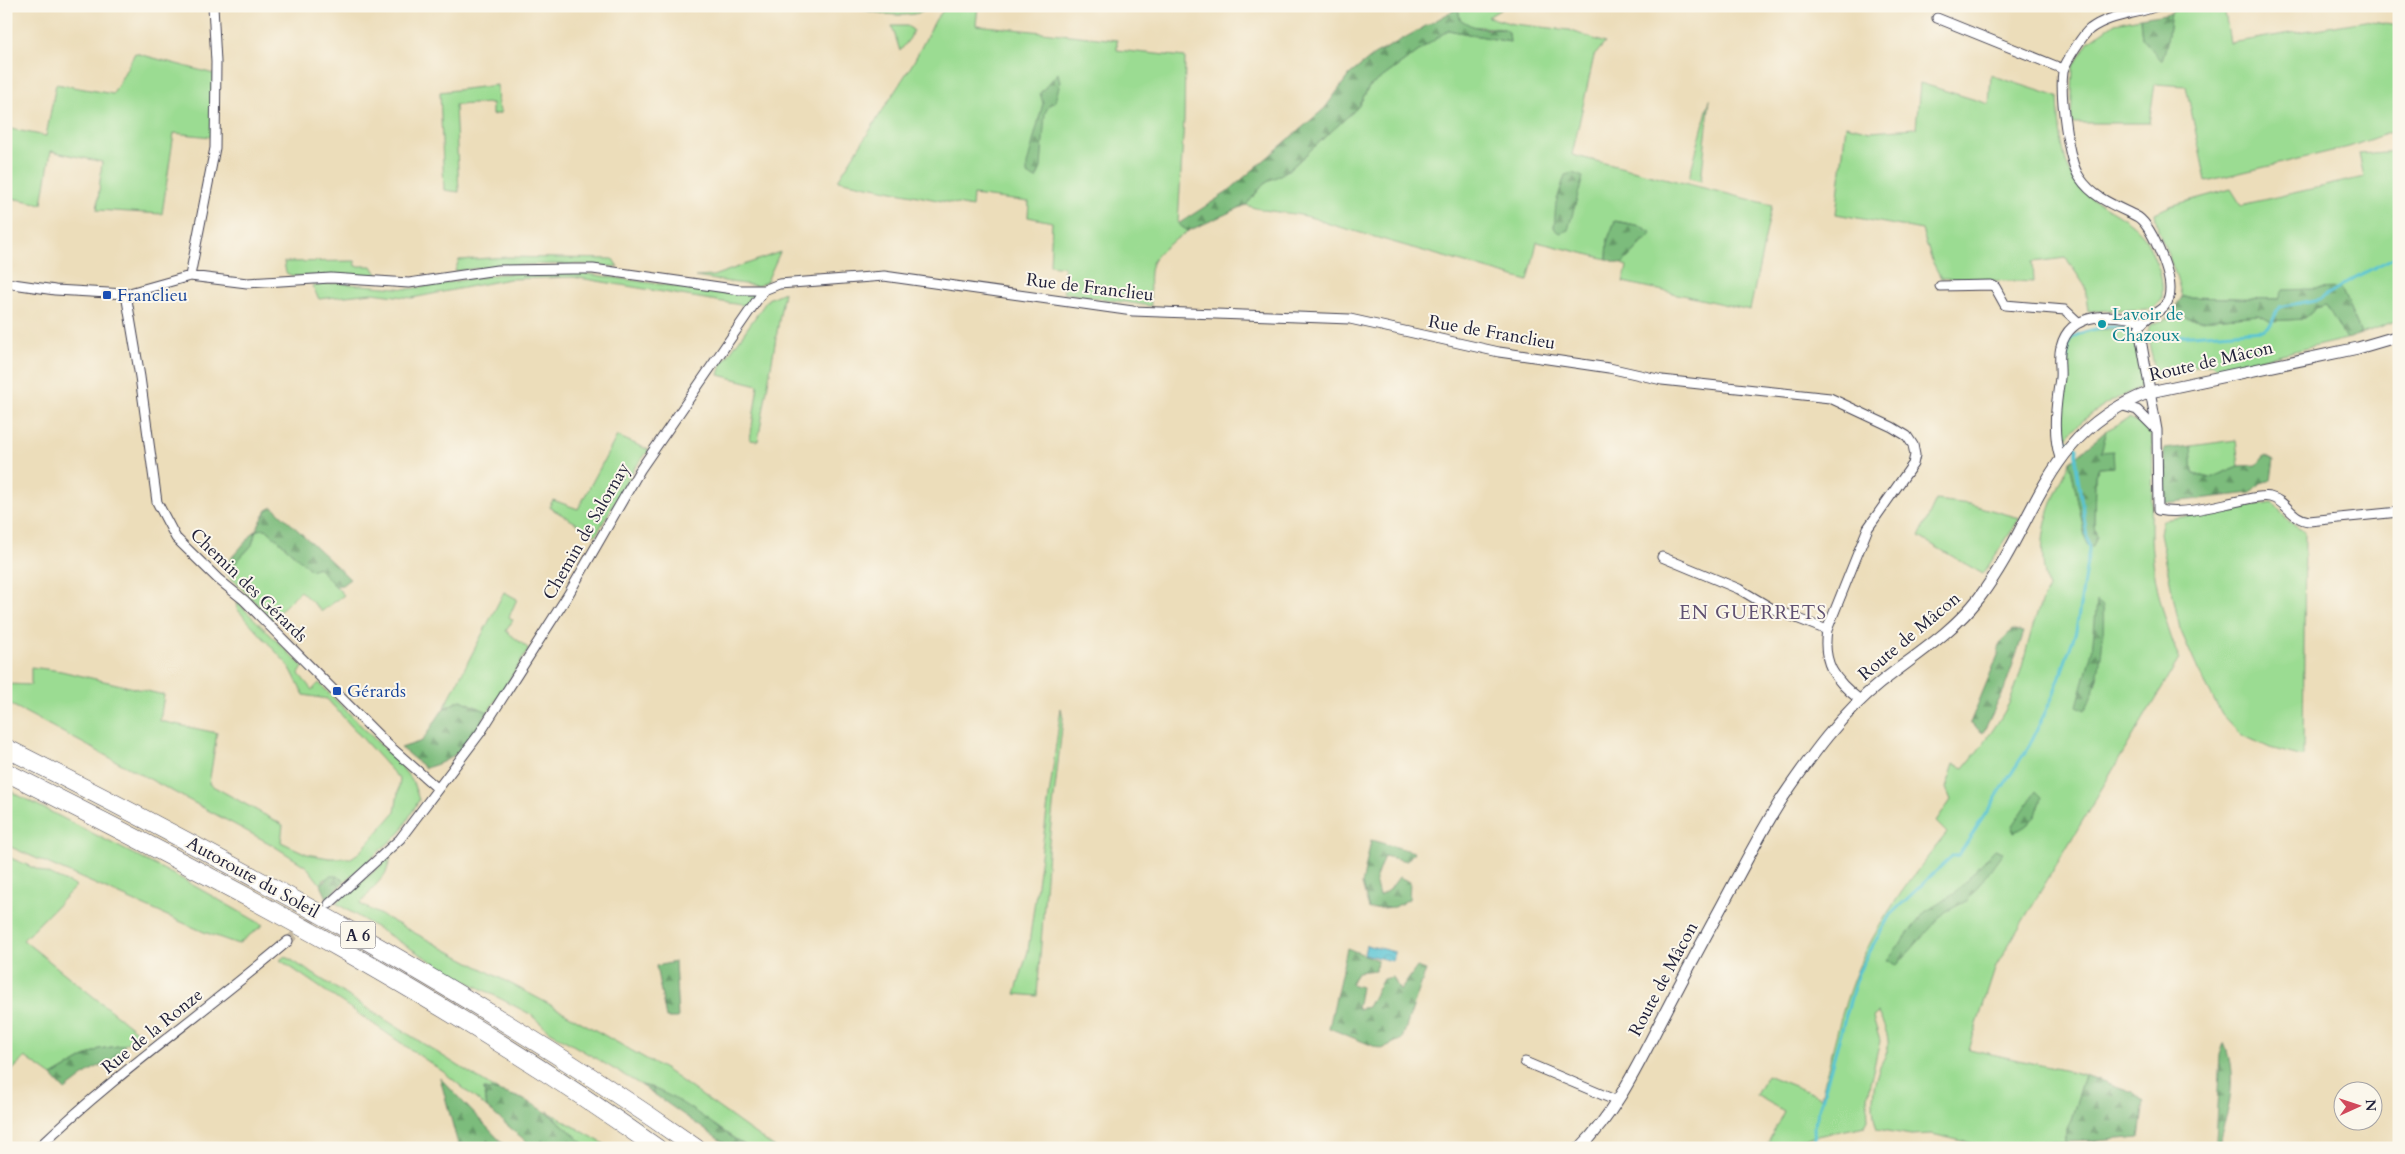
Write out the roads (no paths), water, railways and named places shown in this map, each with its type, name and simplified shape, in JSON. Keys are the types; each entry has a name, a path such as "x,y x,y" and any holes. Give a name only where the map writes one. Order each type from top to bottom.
{"highway":[{"name":"Autoroute du Soleil","path":"6,748 200,848 428,976 527,1035 696,1148"},
{"name":"Autoroute du Soleil","path":"6,772 189,866 422,997 508,1049 657,1148"}],"street":[{"path":"190,276 215,148 216,62 213,6"},
{"path":"2158,6 2115,16 2089,30 2063,69 2065,123 2070,156 2079,178 2098,196 2124,212 2137,216 2146,224 2168,275 2170,290 2168,304 2156,314 2142,321 2139,328 2157,430 2158,510 2168,512 2188,510 2270,497 2281,502 2297,518 2302,520 2399,512"},
{"path":"1937,18 2063,69"},
{"path":"6,283 54,290 126,294 190,276 247,283 331,278 409,283 497,270 593,269 722,288 764,290"},
{"name":"Rue de Franclieu","path":"764,290 779,284 884,276 1134,311 1350,319 1498,352 1609,368 1662,380 1830,398 1907,436 1913,445 1915,455 1913,464 1868,528 1827,630 1824,647 1829,665 1837,679 1860,700"},
{"path":"1940,286 1990,285 1995,287 2005,305 2065,310 2079,323"},
{"name":"Chemin de Salornay","path":"437,788 480,733 568,594 640,470 764,290"},
{"name":"Chemin des Gérards","path":"126,294 140,377 157,502 176,538 218,579 244,600 385,742 437,788"},
{"path":"2060,458 2055,442 2061,347 2068,331 2079,323 2102,315 2124,316 2142,321"},
{"name":"Route de Mâcon","path":"1580,1148 1617,1102 1758,839 1818,748 1860,700 1954,624 1977,600 1992,579 2060,458 2077,438 2098,419 2120,405 2150,392 2358,348 2399,336"},
{"path":"2120,405 2137,410 2157,430"},
{"path":"1662,558 1739,589 1771,608 1827,630"},
{"path":"329,904 400,839 437,788"},
{"name":"Rue de la Ronze","path":"38,1148 178,1028 235,986 288,941"},
{"path":"1525,1062 1617,1102"}],"water":[{"path":"1366,945 1395,952 1392,961 1364,954"}],"waterway":[{"path":"2147,338 2263,330 2271,324 2279,307 2320,299 2356,277 2399,255"},
{"path":"1815,1148 1814,1127 1858,973 1890,915 1952,856 1959,855 2029,746 2053,696 2076,631 2089,549 2076,465 2077,448 2065,439 2061,409 2069,341 2089,331 2118,326 2131,329 2133,340"}],"tunnel":[{"path":"288,941 319,913"}],"place":[{"name":"Franclieu","path":"107,295"},
{"name":"Lavoir de Chazoux","path":"2102,324"},
{"name":"Gérards","path":"337,691"}],"district":[{"name":"EN GUERRETS","path":"1753,612"}]}
